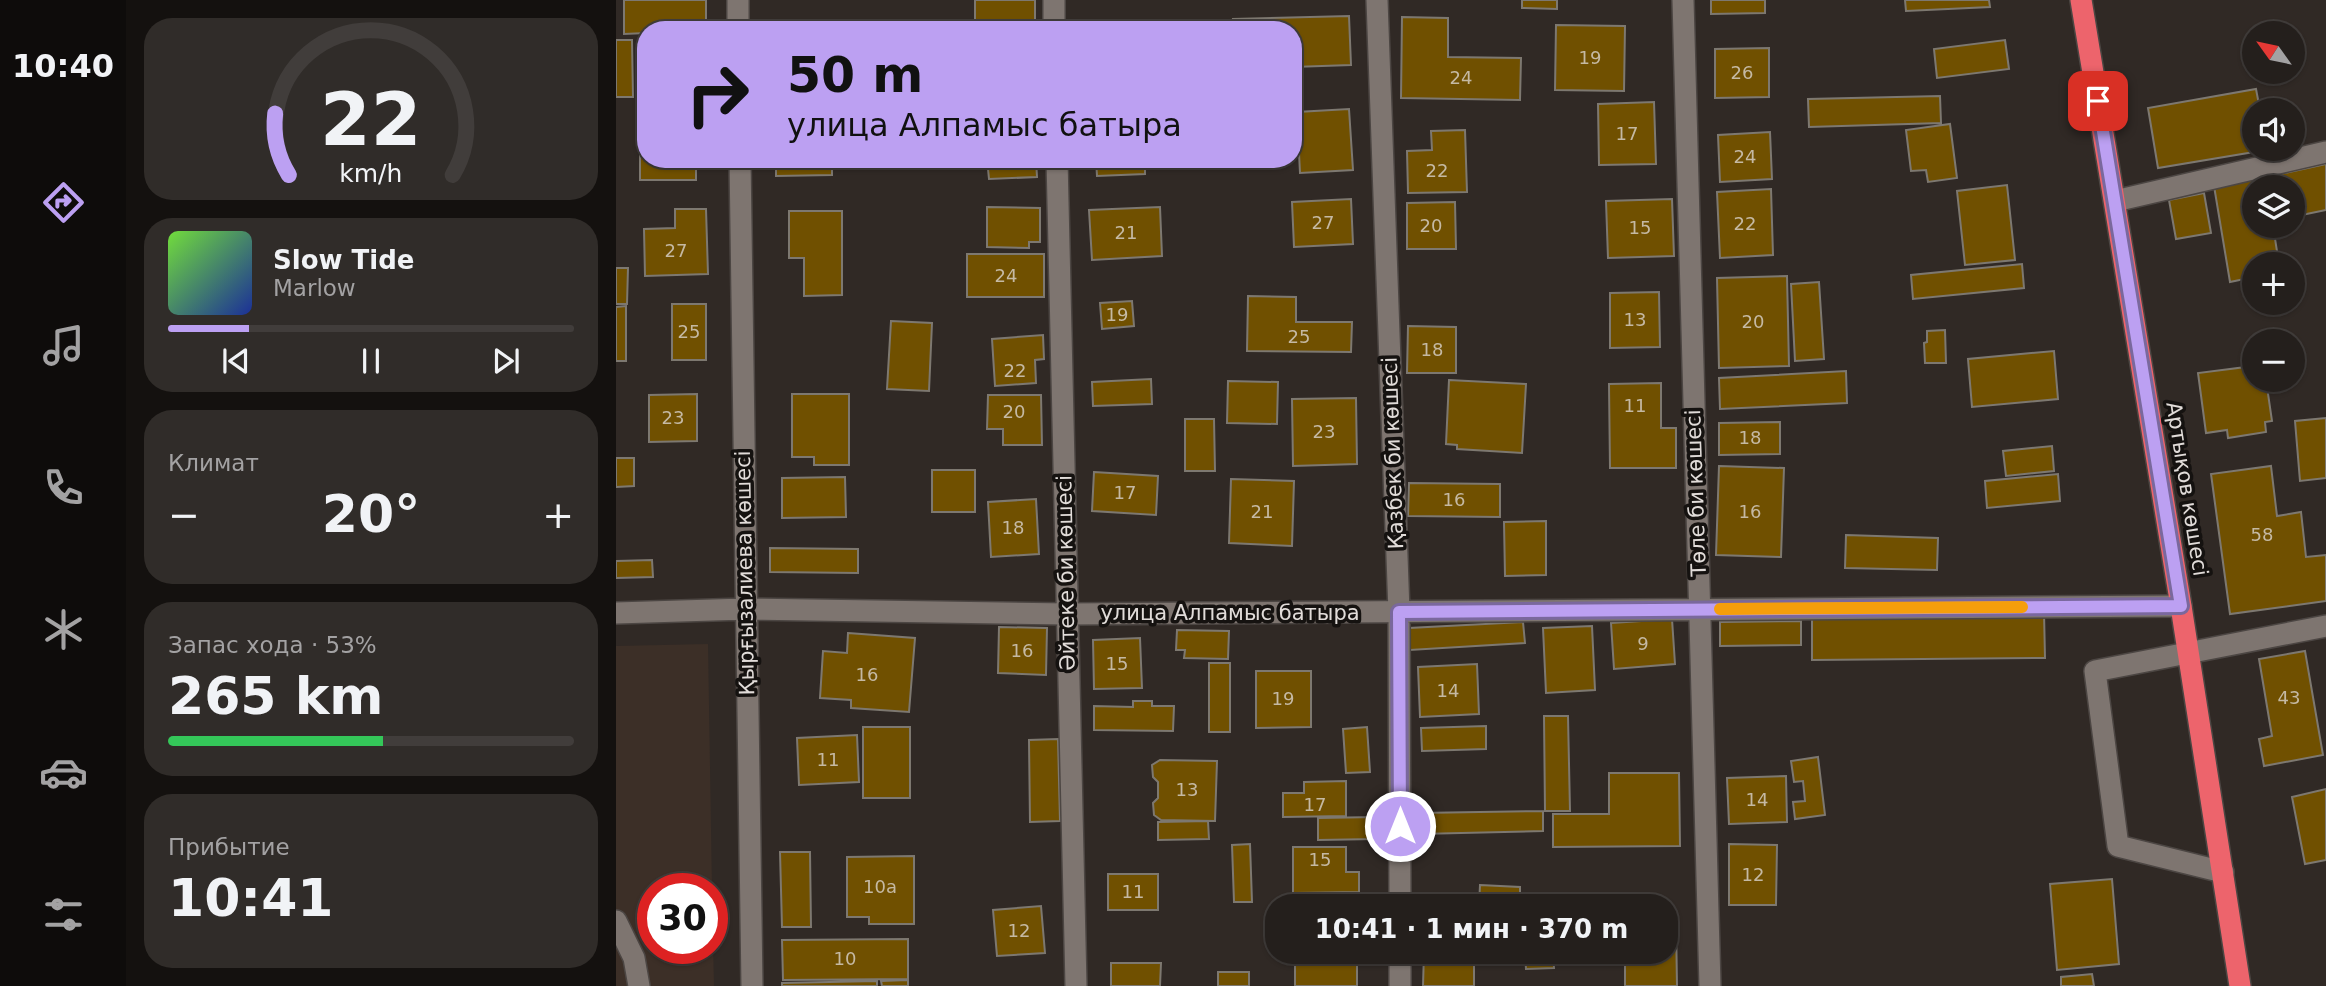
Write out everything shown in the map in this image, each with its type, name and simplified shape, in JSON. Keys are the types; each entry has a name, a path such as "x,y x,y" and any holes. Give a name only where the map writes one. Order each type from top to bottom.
{"highway":[{"name":"Артықов көшесі","path":"2081,0 2181,606 2240,986"}],"street":[{"path":"738,0 738,21"},
{"path":"1054,0 1054,21"},
{"name":"Қазбек би көшесі","path":"1377,0 1399,612 1400,894"},
{"name":"Төле би көшесі","path":"1683,0 1710,986"},
{"path":"2115,201 2326,152"},
{"name":"Қырғызалиева көшесі","path":"740,168 752,986"},
{"name":"Әйтеке би көшесі","path":"1057,168 1076,986"},
{"name":"улица Алпамыс батыра","path":"616,613 745,610 1067,614 2181,606"},
{"path":"2223,872 2118,846 2095,671 2326,626"},
{"path":"616,921 634,958 639,986"},
{"path":"1400,964 1400,986"}],"shaded area":[{"path":"708,644 712,873 637,873 637,964 714,964 714,986 616,986 616,646"}],"building":[{"path":"624,0 706,0 706,21 637,21 637,33 624,34"},
{"path":"975,0 1035,0 1035,21 975,21"},
{"path":"1522,0 1557,0 1557,9 1522,8"},
{"path":"1711,0 1765,0 1765,13 1711,14"},
{"path":"1905,0 1989,0 1990,7 1906,11"},
{"path":"1349,16 1351,65 1302,67 1302,21 1233,19"},
{"path":"1402,17 1448,18 1448,57 1521,58 1520,100 1401,98"},
{"path":"1556,25 1625,26 1624,91 1555,90"},
{"path":"616,40 632,40 633,97 616,97"},
{"path":"2005,40 2009,69 1937,78 1934,49"},
{"path":"1769,48 1769,97 1715,98 1715,49"},
{"path":"2256,89 2258,98 2242,98 2242,154 2158,168 2148,108"},
{"path":"1940,96 1941,123 1809,127 1808,99"},
{"path":"1654,102 1656,164 1599,165 1598,104"},
{"path":"1349,109 1353,170 1300,173 1302,112"},
{"path":"1950,124 1957,178 1928,182 1926,170 1911,171 1906,130"},
{"path":"1465,130 1467,192 1408,193 1407,151 1432,150 1431,131"},
{"path":"1770,132 1772,179 1720,182 1718,135"},
{"path":"2326,164 2326,210 2305,214 2305,175 2280,174"},
{"path":"640,168 696,168 696,180 640,180"},
{"path":"776,168 832,168 832,175 776,176"},
{"path":"988,168 1036,168 1037,177 989,179"},
{"path":"1097,168 1145,168 1145,174 1097,176"},
{"path":"2242,181 2242,238 2275,238 2277,252 2242,252 2242,280 2230,282 2214,186"},
{"path":"2007,185 2015,260 1965,265 1957,191"},
{"path":"1771,189 1773,255 1720,258 1717,192"},
{"path":"2204,193 2211,233 2176,239 2169,200"},
{"path":"1351,199 1353,244 1294,247 1292,202"},
{"path":"1672,199 1674,256 1608,258 1606,201"},
{"path":"1455,202 1456,249 1407,249 1407,203"},
{"path":"987,207 1040,208 1040,242 1029,242 1029,248 987,247"},
{"path":"1160,207 1162,256 1092,260 1089,210"},
{"path":"675,209 706,209 708,274 645,276 644,229 675,228"},
{"path":"789,211 842,211 842,295 804,296 804,258 789,258"},
{"path":"967,254 1044,254 1044,297 967,297"},
{"path":"2022,264 2024,288 1913,299 1911,275"},
{"path":"616,268 628,268 627,304 616,304"},
{"path":"1787,276 1789,366 1719,368 1717,278"},
{"path":"1819,282 1824,359 1795,361 1791,284"},
{"path":"1659,292 1660,347 1610,348 1610,293"},
{"path":"1248,296 1296,297 1296,322 1352,322 1351,352 1247,351"},
{"path":"1132,301 1134,326 1102,329 1100,303"},
{"path":"672,304 706,304 706,360 672,360"},
{"path":"626,306 626,361 616,361 616,307"},
{"path":"891,321 932,323 929,391 887,389"},
{"path":"1408,326 1456,327 1456,373 1407,373"},
{"path":"1945,330 1946,363 1925,363 1924,343 1927,342 1927,331"},
{"path":"1043,335 1044,359 1035,360 1036,383 995,386 992,339"},
{"path":"2054,351 2058,399 1972,407 1968,359"},
{"path":"2242,368 2242,392 2268,392 2272,421 2265,422 2266,432 2228,438 2227,430 2206,433 2198,373"},
{"path":"1846,371 1847,403 1720,409 1719,378"},
{"path":"1151,379 1152,404 1093,406 1092,382"},
{"path":"1449,380 1526,384 1522,453 1457,449 1457,445 1446,444"},
{"path":"1228,381 1278,382 1277,424 1227,423"},
{"path":"1661,383 1661,428 1676,428 1676,468 1610,468 1609,384"},
{"path":"697,394 697,441 649,442 649,395"},
{"path":"792,394 849,394 849,465 814,465 814,457 792,457"},
{"path":"988,395 1041,395 1042,445 1003,445 1003,429 987,429"},
{"path":"1356,398 1357,464 1293,466 1292,399"},
{"path":"2326,418 2326,478 2300,481 2295,421"},
{"path":"1185,419 1214,419 1215,471 1185,471"},
{"path":"1780,422 1780,454 1719,455 1719,423"},
{"path":"2052,446 2054,471 2006,476 2003,451"},
{"path":"616,458 634,458 634,486 616,487"},
{"path":"1719,466 1784,468 1781,557 1716,555"},
{"path":"2271,466 2277,516 2301,512 2306,557 2326,555 2326,601 2230,614 2211,474"},
{"path":"932,470 975,470 975,512 932,512"},
{"path":"1094,472 1158,476 1156,515 1092,511"},
{"path":"2058,474 2060,501 1987,508 1985,481"},
{"path":"845,477 846,517 782,518 782,478"},
{"path":"1231,479 1294,481 1292,546 1229,543"},
{"path":"1409,483 1500,484 1500,517 1408,516"},
{"path":"1036,499 1039,554 991,557 988,502"},
{"path":"1546,521 1546,575 1505,576 1504,522"},
{"path":"1846,535 1938,538 1937,570 1845,568"},
{"path":"770,548 858,549 858,573 770,572"},
{"path":"652,560 653,577 616,578 616,561"},
{"path":"2044,612 2045,658 1812,660 1812,614"},
{"path":"1672,619 1675,664 1614,669 1611,623"},
{"path":"1801,621 1801,645 1720,646 1720,622"},
{"path":"1523,622 1525,643 1410,650 1409,628"},
{"path":"1592,626 1595,690 1546,693 1543,628"},
{"path":"999,627 1047,628 1046,675 998,673"},
{"path":"1177,630 1229,631 1228,659 1184,658 1185,650 1176,650"},
{"path":"848,633 915,638 909,712 851,708 851,700 820,698 823,651 847,653"},
{"path":"1140,638 1142,688 1094,689 1093,640"},
{"path":"2305,651 2323,755 2264,766 2259,739 2272,736 2259,659"},
{"path":"1209,663 1230,663 1230,732 1209,732"},
{"path":"1477,664 1479,714 1420,717 1418,667"},
{"path":"1256,671 1311,671 1311,727 1256,728"},
{"path":"1133,701 1152,701 1152,706 1174,706 1173,731 1094,730 1094,706 1133,707"},
{"path":"1544,716 1568,716 1570,811 1545,811"},
{"path":"1486,726 1486,749 1422,751 1421,728"},
{"path":"863,727 910,727 910,798 863,798"},
{"path":"1367,727 1370,772 1346,773 1343,729"},
{"path":"857,735 859,782 799,785 797,738"},
{"path":"1058,739 1060,821 1030,822 1029,740"},
{"path":"1818,757 1825,815 1795,819 1793,802 1805,801 1803,781 1794,782 1791,761"},
{"path":"1160,760 1217,761 1215,821 1161,820 1154,815 1153,803 1158,798 1158,782 1153,777 1152,765"},
{"path":"1609,773 1679,773 1680,846 1553,847 1553,814 1609,814"},
{"path":"1786,776 1787,822 1729,824 1727,778"},
{"path":"1346,781 1346,816 1283,817 1283,793 1304,793 1304,782"},
{"path":"2326,789 2326,860 2305,864 2292,797"},
{"path":"1543,811 1543,831 1419,834 1418,813"},
{"path":"1376,817 1376,839 1318,840 1318,818"},
{"path":"1208,821 1209,839 1158,840 1158,822"},
{"path":"1250,844 1252,902 1234,902 1232,845"},
{"path":"1729,844 1777,845 1776,905 1729,905"},
{"path":"1293,847 1346,847 1346,872 1359,872 1359,892 1293,893"},
{"path":"780,852 810,852 811,927 782,927"},
{"path":"914,856 914,924 869,924 869,917 847,917 847,857"},
{"path":"1108,874 1158,874 1158,910 1108,910"},
{"path":"2112,879 2119,964 2057,970 2050,884"},
{"path":"1480,885 1520,887 1520,894 1480,894"},
{"path":"1041,906 1045,953 997,956 993,910"},
{"path":"908,939 908,979 783,980 782,940"},
{"path":"1111,963 1161,963 1160,986 1111,986"},
{"path":"1295,964 1357,964 1357,986 1295,986"},
{"path":"1424,964 1474,964 1474,986 1423,986"},
{"path":"1526,964 1554,964 1554,968 1526,969"},
{"path":"1625,964 1677,964 1677,986 1625,986"},
{"path":"1218,972 1249,972 1249,986 1218,986"},
{"path":"2092,974 2094,986 2061,986 2061,977"},
{"path":"908,980 908,986 882,986 881,981"},
{"path":"877,981 877,986 782,986 782,983"}],"slow traffic":[{"path":"1720,609 2022,607"}],"route":[{"path":"1400,826 1399,612 2181,606 2098,101"}]}
